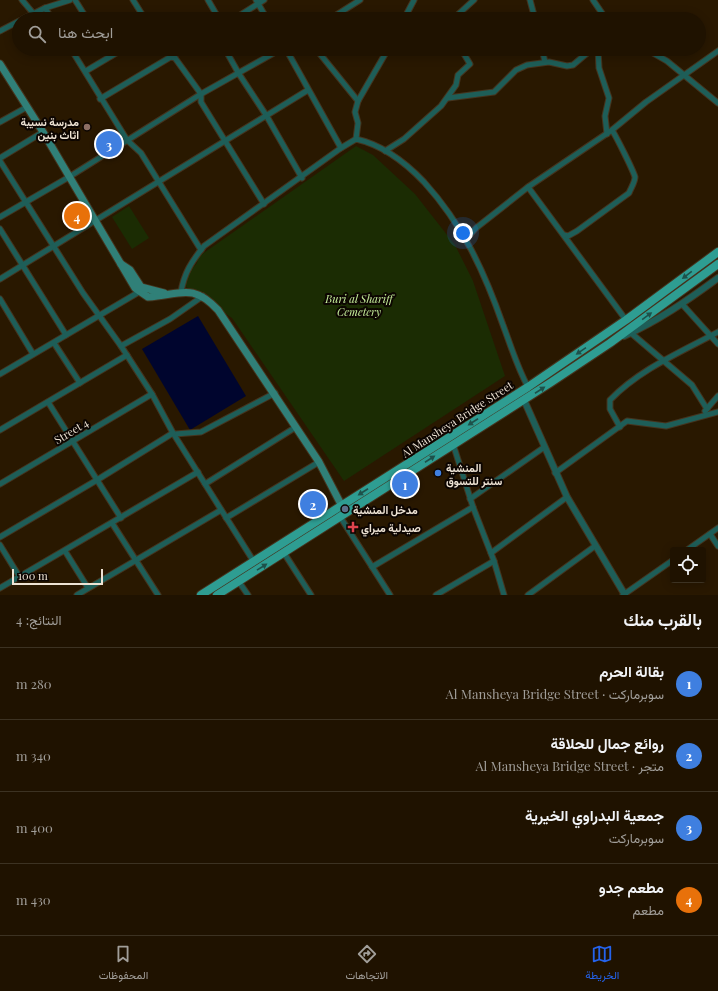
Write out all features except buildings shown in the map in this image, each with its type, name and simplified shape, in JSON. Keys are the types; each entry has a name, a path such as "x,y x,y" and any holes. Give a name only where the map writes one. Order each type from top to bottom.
{"main road":[{"path":"0,64 139,292 148,297 166,293 181,292 202,296 218,310 275,393 319,462 343,515"},
{"name":"Al Mansheya Bridge Street","path":"202,595 528,387 626,320 718,252"},
{"path":"121,264 130,270 141,287 166,293"},
{"name":"Al Mansheya Bridge Street","path":"217,595 524,400 610,343 718,264"}],"street":[{"path":"22,0 32,12"},
{"path":"35,12 62,1 70,0"},
{"path":"75,0 83,12"},
{"path":"133,0 141,12"},
{"path":"208,0 214,12"},
{"path":"243,12 257,2 264,0"},
{"path":"341,12 360,0"},
{"path":"461,12 474,0"},
{"path":"530,0 533,12"},
{"path":"593,0 601,12"},
{"path":"407,12 412,1"},
{"path":"257,2 263,12"},
{"path":"45,8 48,12"},
{"path":"0,31 12,25"},
{"path":"466,239 476,228 528,187 607,134 646,102 718,51"},
{"path":"76,56 86,71 100,99 127,140 141,153 201,250"},
{"path":"86,71 111,56"},
{"path":"229,56 266,115 302,178"},
{"path":"0,217 70,177 201,94 270,56"},
{"path":"290,56 340,148"},
{"path":"322,56 358,101"},
{"path":"356,139 358,123 355,112 358,101 384,56"},
{"path":"385,151 404,139 448,98 456,85 458,75 470,64 465,56"},
{"path":"544,56 545,62"},
{"path":"448,98 494,92 519,68 545,62 570,66 583,56"},
{"path":"598,56 599,68 609,98 605,116 607,134"},
{"path":"658,56 667,61 718,103"},
{"path":"100,99 170,57 175,58 201,94 201,102 264,204"},
{"path":"0,279 308,90"},
{"path":"0,122 26,107"},
{"path":"565,235 568,236 577,231 629,192 632,187 635,178 622,145 612,130"},
{"path":"42,132 0,159 53,246 152,394 174,433 254,562"},
{"path":"181,292 184,276 194,257 201,250 302,178 340,148 356,139 371,143 410,168 436,196 466,239 486,281 516,361 528,387"},
{"path":"528,187 565,235 626,320"},
{"path":"0,229 66,336"},
{"path":"610,343 631,333 682,304 718,278"},
{"path":"0,374 139,292"},
{"path":"121,346 170,319 202,296"},
{"path":"0,299 33,354"},
{"path":"682,304 712,335 718,344"},
{"path":"620,427 610,409 610,400 617,392 663,360 718,332"},
{"path":"631,333 692,385 707,409"},
{"path":"54,343 80,383"},
{"path":"0,430 127,355"},
{"path":"0,537 174,433 201,432 275,393"},
{"name":"Street 4","path":"0,484 152,394"},
{"path":"701,417 718,396"},
{"path":"524,400 543,448 567,497 624,595 670,562"},
{"path":"48,402 121,518"},
{"path":"555,473 627,421 666,426 718,412"},
{"path":"205,484 296,427"},
{"path":"453,444 470,499 494,561 504,595"},
{"path":"470,499 543,448"},
{"path":"226,518 319,462"},
{"path":"0,588 198,472"},
{"path":"491,553 567,497"},
{"path":"372,567 473,506"},
{"path":"77,595 137,561 221,510"},
{"path":"343,515 372,567 390,595"},
{"path":"112,523 158,595"},
{"path":"691,547 718,528"},
{"path":"710,534 718,546"},
{"path":"0,545 19,576"},
{"path":"528,595 595,546"},
{"path":"65,551 88,588"},
{"path":"284,553 310,593 303,595"},
{"path":"436,595 494,561"},
{"path":"239,582 248,595"}],"green space":[{"name":"Buri al Shariff Cemetery","path":"356,146 373,155 415,194 455,245 473,281 505,376 344,481 232,318 179,282 197,263 198,257"},
{"path":"129,206 149,238 132,249 112,217"}],"water":[{"path":"198,316 246,396 190,430 142,349"}],"place":[{"name":"مدرسة نسيبة اثاث بنين","path":"87,127"},
{"name":"جمعية البدراوي الخيرية","path":"109,144"},
{"name":"مطعم جدو","path":"77,216"},
{"name":"المنشية سنتر للتسوق","path":"438,473"},
{"name":"بقالة الحرم","path":"405,484"},
{"name":"روائع جمال للحلاقة","path":"313,504"},
{"name":"مدخل المنشية","path":"345,509"},
{"name":"صيدلية ميراي","path":"353,527"}]}
